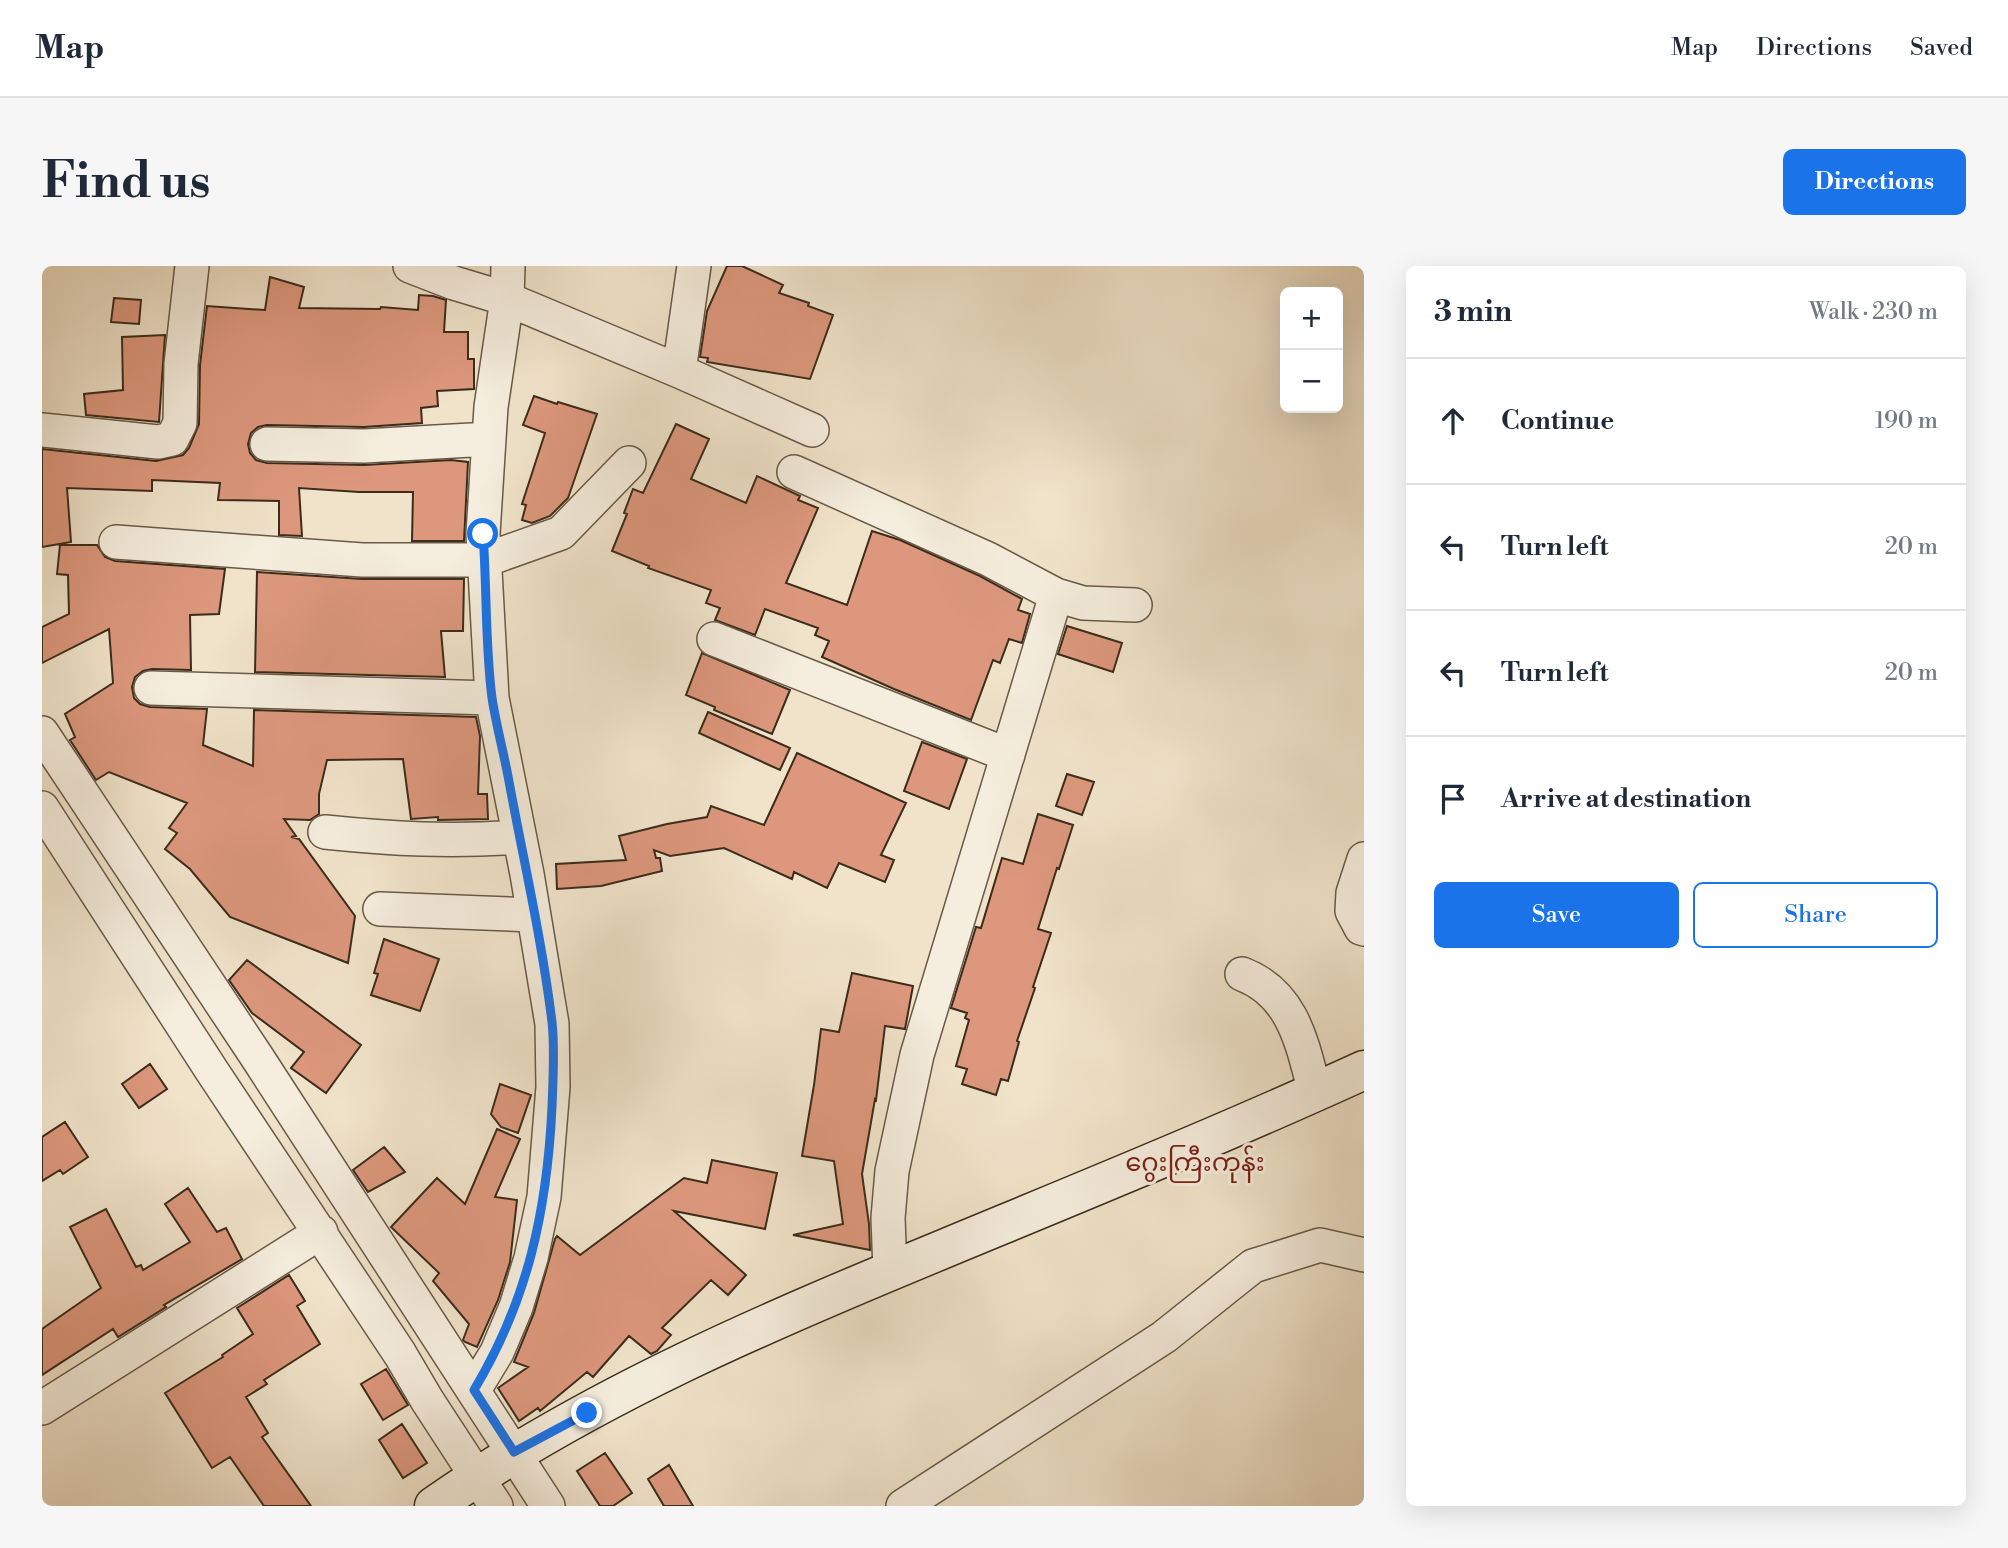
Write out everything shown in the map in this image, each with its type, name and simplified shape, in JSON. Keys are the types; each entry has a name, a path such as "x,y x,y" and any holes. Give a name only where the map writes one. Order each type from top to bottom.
{"street":[{"path":"42,430 158,442 172,439 180,423 181,364 192,266"},
{"path":"410,266 507,299 812,430"},
{"path":"474,1390 497,1352 516,1307 531,1258 544,1196 553,1087 552,1024 492,698 483,534 491,407 507,299 508,266"},
{"path":"679,371 694,266"},
{"path":"267,444 364,446 489,439"},
{"path":"116,542 362,560 485,560 561,533 629,463"},
{"path":"794,472 988,559 1056,595 1083,603 1135,605"},
{"path":"890,1271 888,1219 892,1171 914,1068 1056,595"},
{"path":"714,639 1008,755"},
{"path":"151,688 492,698"},
{"path":"42,733 257,1056 474,1390 496,1472"},
{"path":"42,808 212,1071 321,1232 496,1472 548,1506"},
{"path":"325,832 388,839 464,841 519,837"},
{"path":"1364,859 1353,893 1352,911 1364,929"},
{"path":"380,909 533,915"},
{"path":"1242,974 1256,979 1282,1003 1299,1031 1315,1092"},
{"path":"434,1506 691,1358 833,1294 1141,1168 1364,1070"},
{"path":"42,1408 321,1232"},
{"path":"903,1506 1164,1337 1253,1266 1320,1245 1364,1255"}],"building":[{"path":"727,266 742,266 783,285 779,293 833,315 810,379 707,362 708,358 700,357 707,311"},
{"path":"270,277 304,287 299,308 381,307 418,310 419,295 446,300 444,332 468,332 468,359 474,359 474,389 437,391 438,406 421,408 422,423 364,427 267,425 258,427 251,433 248,444 250,453 256,460 267,463 364,465 451,460 468,462 464,541 412,541 413,492 299,488 302,536 279,535 279,501 218,500 220,483 152,480 152,491 67,488 71,542 42,547 42,449 156,461 183,455 189,448 199,424 200,365 207,306 265,310"},
{"path":"114,298 141,300 139,324 111,322"},
{"path":"165,335 159,422 86,415 84,394 123,390 122,337"},
{"path":"534,396 597,414 568,498 550,516 532,523 522,520 526,505 522,504 545,433 523,425"},
{"path":"676,424 709,439 691,479 746,503 757,476 800,496 798,500 818,508 786,583 847,605 872,531 900,540 980,576 1022,599 1018,610 1030,614 1022,643 1009,639 1000,663 993,660 971,720 822,657 829,641 815,635 818,628 765,609 755,635 715,620 720,608 706,603 711,590 648,568 649,566 612,551 627,514 624,513 633,489 643,493"},
{"path":"60,545 97,545 105,557 115,561 225,569 219,614 190,615 191,670 143,671 135,677 132,687 134,698 140,704 150,707 207,709 203,745 253,766 254,710 476,717 480,736 478,794 487,794 488,819 411,819 403,759 327,760 319,794 319,814 310,820 284,819 296,836 291,837 299,839 355,916 348,963 230,917 190,869 165,849 177,833 169,828 187,803 109,772 96,780 70,740 75,737 65,714 113,683 109,629 42,663 42,627 69,614 68,575 57,574"},
{"path":"257,572 362,579 464,579 463,631 441,631 445,677 255,672"},
{"path":"1067,626 1122,643 1113,672 1058,654"},
{"path":"702,653 790,690 772,734 686,695"},
{"path":"708,712 790,748 780,770 699,733"},
{"path":"922,742 967,759 949,809 904,791"},
{"path":"797,753 906,803 881,855 894,860 885,882 839,863 827,888 794,872 792,879 724,848 670,856 654,850 656,858 660,858 662,871 601,886 557,889 556,864 626,860 619,836 707,817 711,806 764,825"},
{"path":"1067,774 1094,782 1082,815 1056,806"},
{"path":"1038,814 1073,825 1038,929 1051,933 1017,1041 1019,1042 1008,1081 1001,1079 996,1095 962,1084 967,1069 956,1066 969,1020 965,1018 967,1013 951,1008 976,927 981,928 1002,858 1023,864"},
{"path":"384,939 439,959 420,1011 371,995"},
{"path":"247,960 361,1045 326,1093 291,1068 304,1052 252,1013 229,980"},
{"path":"852,973 913,986 905,1029 885,1026 876,1100 862,1174 870,1250 793,1235 843,1224 834,1161 802,1156 821,1029 839,1032"},
{"path":"150,1064 167,1089 139,1108 122,1084"},
{"path":"500,1084 531,1095 518,1133 501,1127 491,1114"},
{"path":"65,1122 88,1157 63,1174 60,1170 42,1181 42,1137"},
{"path":"497,1129 520,1139 495,1197 517,1200 510,1262 498,1300 477,1347 463,1340 469,1324 433,1281 439,1273 391,1227 437,1178 465,1204"},
{"path":"384,1147 405,1172 368,1192 353,1170"},
{"path":"712,1160 777,1173 765,1229 674,1211 746,1275 728,1295 711,1280 662,1328 671,1335 657,1351 651,1354 629,1336 593,1377 587,1372 540,1411 538,1408 519,1421 498,1388 528,1367 514,1362 534,1313 557,1236 580,1255 684,1178 707,1183"},
{"path":"188,1188 217,1232 226,1228 242,1259 164,1305 166,1307 118,1337 113,1329 42,1375 42,1329 101,1288 70,1227 106,1209 136,1267 141,1265 143,1270 190,1242 165,1204"},
{"path":"289,1275 305,1301 297,1306 320,1344 264,1380 267,1384 246,1397 268,1433 262,1437 311,1506 264,1506 230,1457 212,1468 165,1393 223,1357 222,1355 253,1334 237,1308"},
{"path":"386,1369 408,1405 383,1420 361,1384"},
{"path":"402,1424 427,1463 403,1478 379,1440"},
{"path":"605,1453 632,1493 613,1506 600,1506 577,1471"},
{"path":"669,1465 693,1506 664,1506 648,1479"}],"district":[{"name":"ဂွေးကြီးကုန်း","path":"1195,1163"}],"route":[{"path":"483,534 492,698 527,874 552,1024 553,1087 544,1196 531,1258 516,1307 497,1352 474,1390 514,1452 587,1413"}]}
